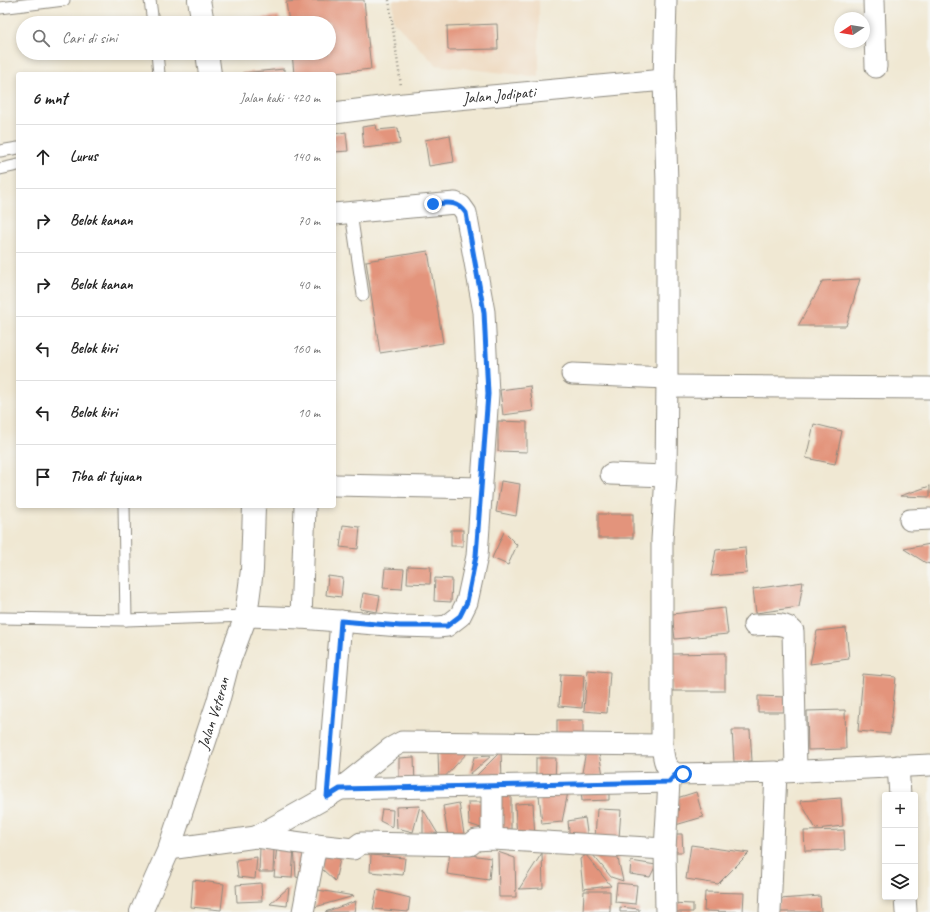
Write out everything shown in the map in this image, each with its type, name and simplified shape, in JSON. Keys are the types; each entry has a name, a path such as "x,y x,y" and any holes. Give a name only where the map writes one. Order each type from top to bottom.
{"main road":[{"path":"199,0 202,16"},
{"path":"208,60 210,72"},
{"name":"Jalan Veteran","path":"141,912 169,849 218,702 227,667 246,616 252,570 254,508"}],"street":[{"path":"666,0 664,80 667,184 667,382 666,476 662,540 662,745 666,765 673,778 665,849 666,912"},
{"path":"874,0 876,67"},
{"name":"Jalan Jodipati","path":"336,113 404,104 664,80"},
{"path":"246,616 438,627 447,626 460,616 467,602 476,556 488,394 484,312 466,213 461,206 455,203 342,213"},
{"path":"572,374 667,382 930,388"},
{"path":"611,474 666,476"},
{"path":"336,485 482,488"},
{"path":"301,618 305,508"},
{"path":"334,793 341,621"},
{"path":"754,625 783,625 789,627 793,631 786,771 770,912"},
{"path":"256,836 334,793 391,748 402,742 662,745"},
{"path":"334,793 930,765"},
{"path":"898,766 900,792"},
{"path":"492,786 492,839"},
{"path":"169,849 256,836 353,849 360,843 470,845 476,840 492,839 665,849"},
{"path":"303,912 316,845"},
{"path":"905,900 906,912"}],"lane":[{"path":"0,8 64,0"},
{"path":"150,0 152,16"},
{"path":"158,60 159,72"},
{"path":"0,151 16,148"},
{"path":"0,169 16,165"},
{"path":"342,213 364,295"},
{"path":"124,508 126,620"},
{"path":"0,618 126,620 246,616"}],"path":[{"path":"389,0 404,104"}],"shaded area":[{"path":"393,0 539,0 539,77 436,65 393,21"}],"building":[{"path":"307,0 364,0 371,69 336,73 294,72 293,60 336,60 336,16 288,16 286,2"},
{"path":"497,24 498,49 448,50 447,26"},
{"path":"284,69 284,72 252,72"},
{"path":"376,125 377,130 398,128 400,144 364,148 362,127"},
{"path":"346,132 348,151 336,152 336,134"},
{"path":"450,135 454,162 429,166 425,140"},
{"path":"428,251 443,343 380,353 366,261"},
{"path":"860,279 846,326 798,326 823,281"},
{"path":"530,386 533,411 503,415 500,390"},
{"path":"498,421 527,422 527,452 498,451"},
{"path":"814,424 842,431 835,464 806,458"},
{"path":"501,481 520,484 516,516 496,512"},
{"path":"930,486 930,497 900,496"},
{"path":"598,514 633,514 633,538 598,538"},
{"path":"343,525 360,527 358,549 340,547"},
{"path":"451,530 463,530 463,546 451,546"},
{"path":"504,532 517,545 508,565 492,558"},
{"path":"930,544 930,564 904,549"},
{"path":"745,547 747,573 711,576 716,550"},
{"path":"408,566 431,567 430,584 407,583"},
{"path":"385,568 404,569 402,589 383,588"},
{"path":"328,576 343,578 341,597 326,595"},
{"path":"435,578 452,579 451,602 434,601"},
{"path":"803,582 799,607 756,613 753,589"},
{"path":"363,593 380,596 377,612 360,609"},
{"path":"725,608 728,634 675,639 672,614"},
{"path":"846,628 849,659 810,664 817,631"},
{"path":"725,653 725,691 672,691 671,654"},
{"path":"587,670 610,672 607,713 584,711"},
{"path":"561,674 584,675 582,708 559,706"},
{"path":"863,674 896,677 890,734 858,731"},
{"path":"758,696 785,697 785,712 758,712"},
{"path":"845,710 846,749 808,750 807,711"},
{"path":"557,720 583,720 583,738 557,738"},
{"path":"732,730 750,730 752,761 734,762"},
{"path":"469,751 439,783 438,752"},
{"path":"501,751 502,780 471,781"},
{"path":"586,751 599,753 603,775 581,778"},
{"path":"491,756 470,774 474,757"},
{"path":"414,757 415,785 399,786 399,758"},
{"path":"536,758 556,758 555,781 536,780"},
{"path":"609,788 609,800 582,801 581,789"},
{"path":"494,789 511,789 511,837 495,837"},
{"path":"568,792 562,822 542,824 539,795"},
{"path":"696,792 703,817 672,826 677,798"},
{"path":"841,798 843,826 816,829 800,801"},
{"path":"468,802 483,802 484,829 469,824"},
{"path":"459,803 464,834 448,836 443,806"},
{"path":"533,803 535,838 517,839 515,804"},
{"path":"420,806 413,832 397,828 396,807"},
{"path":"382,809 393,810 392,827 380,821"},
{"path":"423,809 441,839 423,838"},
{"path":"597,809 621,810 619,838 595,837"},
{"path":"585,818 588,839 570,841 568,821"},
{"path":"844,830 845,850 805,851 804,831"},
{"path":"672,834 682,834 683,852 673,852"},
{"path":"277,845 294,846 292,878 274,877"},
{"path":"691,845 749,853 718,884 686,879"},
{"path":"294,846 311,850 305,879 296,877"},
{"path":"260,847 274,848 273,872 259,872"},
{"path":"616,850 623,881 611,877 593,855"},
{"path":"342,851 335,881 322,869 320,853"},
{"path":"450,852 491,858 489,880 447,874"},
{"path":"498,852 515,858 516,897 499,897"},
{"path":"542,853 543,888 519,889"},
{"path":"371,855 405,858 403,875 370,872"},
{"path":"586,855 611,886 583,889 580,859"},
{"path":"257,857 255,879 238,877 236,860"},
{"path":"631,861 656,865 650,877 630,874"},
{"path":"193,880 224,884 221,910 191,907"},
{"path":"261,883 262,901 237,902 236,885"},
{"path":"617,883 637,885 635,904 615,902"},
{"path":"289,887 287,906 270,904"},
{"path":"318,890 354,896 315,907"},
{"path":"377,890 410,898 408,912 373,909"},
{"path":"584,891 610,891 610,912 583,912"},
{"path":"705,892 744,893 743,912 704,911"},
{"path":"820,896 821,912 777,912 780,899"},
{"path":"356,901 354,912 325,912"},
{"path":"669,903 693,904 693,912 668,912"},
{"path":"620,907 639,909 639,912 620,912"}],"route":[{"path":"433,204 455,203 461,206 466,213 484,312 488,394 476,556 467,602 460,616 447,626 400,626 341,621 327,797 340,789 669,782 676,774 683,774"}]}
